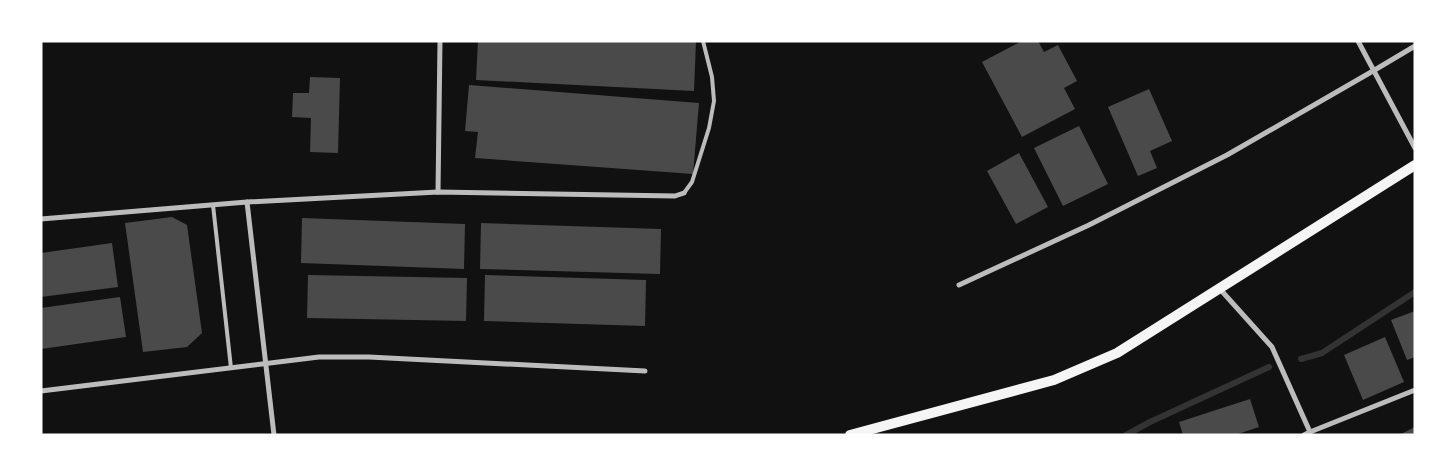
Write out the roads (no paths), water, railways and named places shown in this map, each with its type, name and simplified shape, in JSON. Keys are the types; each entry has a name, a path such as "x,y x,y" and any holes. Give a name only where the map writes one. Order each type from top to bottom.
{"main road":[{"path":"850,435 1054,380 1117,353 1415,165"}],"street":[{"path":"438,192 440,41"},
{"path":"1358,41 1415,148"},
{"path":"959,285 1089,225 1226,155 1415,46"},
{"path":"41,219 247,202 438,192 675,196 684,193"},
{"path":"247,202 274,435"},
{"path":"1219,288 1272,348 1310,432"},
{"path":"41,391 319,357 369,357 645,371"},
{"path":"1304,435 1415,390"}],"lane":[{"path":"684,193 692,182 695,173 709,128 714,101 712,77 703,41"},
{"path":"213,205 231,368"}],"waterway":[{"path":"1301,359 1322,353 1415,292"},
{"path":"1126,435 1269,367"}]}
